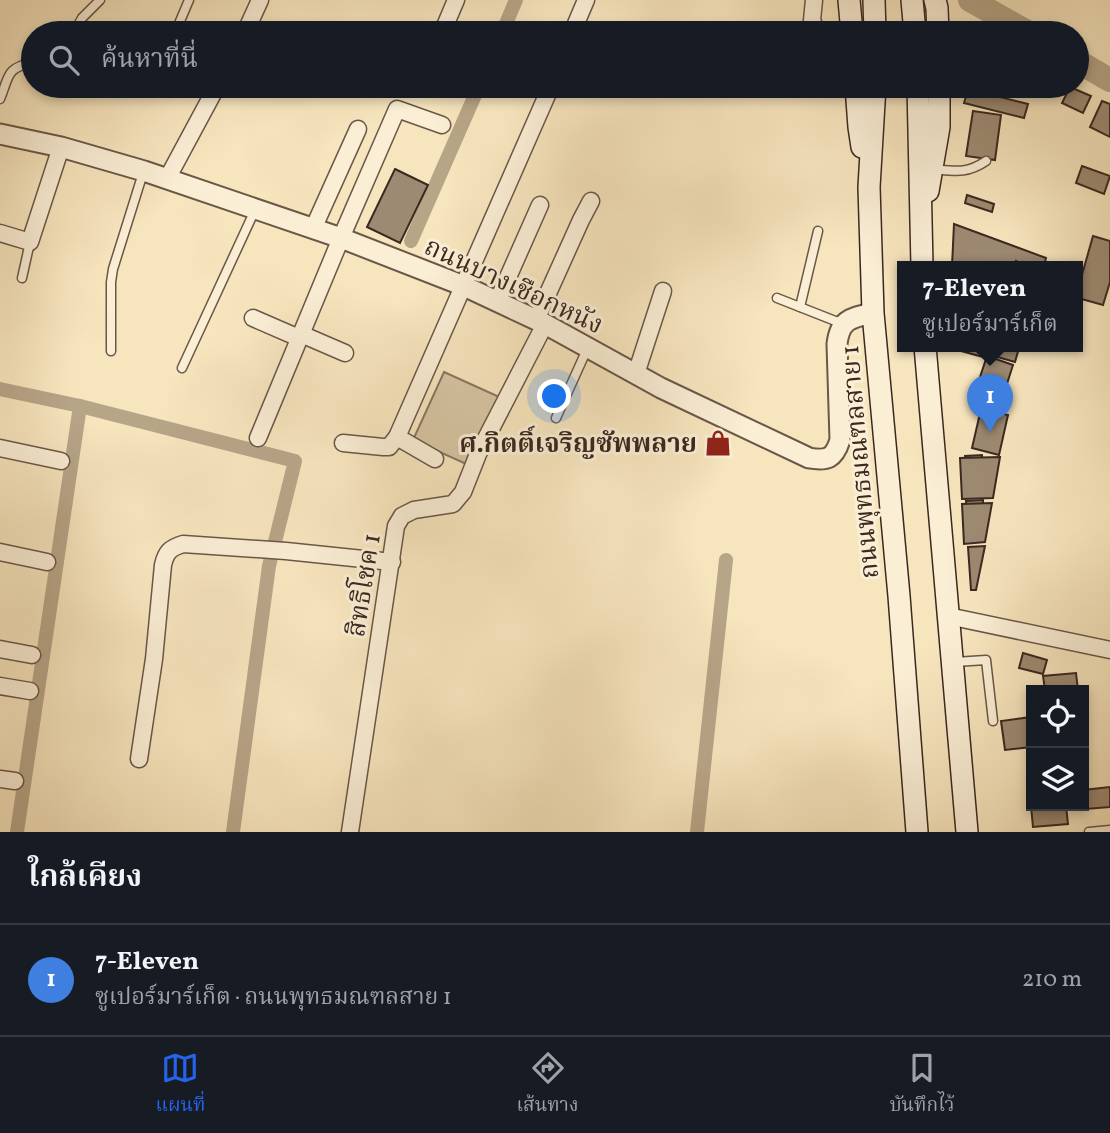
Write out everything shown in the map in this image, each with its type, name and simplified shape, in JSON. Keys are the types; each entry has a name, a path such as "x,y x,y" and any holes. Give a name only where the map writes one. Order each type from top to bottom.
{"main road":[{"path":"849,0 851,21"},
{"path":"872,0 874,21"},
{"path":"912,0 914,21"},
{"path":"935,0 938,21"},
{"path":"857,98 869,187"},
{"name":"ถนนพุทธมณฑลสาย 1","path":"874,98 869,187 873,313 917,832"},
{"path":"918,98 922,261"},
{"path":"920,225 933,169 939,127 939,98"},
{"path":"926,352 967,832"}],"street":[{"path":"250,21 260,0"},
{"path":"447,21 456,0"},
{"path":"577,21 586,0"},
{"path":"812,21 814,0"},
{"path":"167,179 211,98"},
{"path":"343,443 389,447 397,437 546,98"},
{"path":"258,438 397,109 442,125"},
{"path":"313,229 358,130"},
{"name":"ถนนบางเชือกหนัง","path":"0,134 61,147 144,171 341,238 464,286 541,322 662,388 809,458 822,460 830,457 837,451 840,440 837,344 843,324"},
{"path":"0,233 30,242 61,147"},
{"path":"541,322 580,220 591,201"},
{"path":"497,302 540,205"},
{"path":"636,374 663,291"},
{"path":"843,324 873,313"},
{"path":"253,318 345,353"},
{"name":"สิทธิโชค 1","path":"350,832 396,526 402,516 414,510 453,504 463,492 478,454 541,322"},
{"path":"397,437 435,459"},
{"path":"0,447 61,461"},
{"path":"139,759 163,565 166,553 173,547 184,544 286,551 391,562"},
{"path":"0,552 47,562"},
{"path":"948,616 1110,650"},
{"path":"0,649 32,655"},
{"path":"0,686 30,691"}],"lane":[{"path":"80,21 100,0"},
{"path":"180,21 189,0"},
{"path":"0,99 9,74 21,65"},
{"path":"933,169 968,171 986,161"},
{"path":"111,351 113,269 144,171"},
{"path":"182,368 255,210"},
{"path":"800,307 818,231"},
{"path":"22,278 30,242"},
{"path":"777,298 843,324"},
{"path":"556,418 588,347"},
{"path":"952,662 986,660 993,721"},
{"path":"1089,832 1110,830"}],"shaded area":[{"path":"444,372 506,400 475,468 413,440"}],"building":[{"path":"1091,96 1083,113 1062,103 1064,98"},
{"path":"965,98 1004,98 1028,104 1024,118 964,103"},
{"path":"1102,101 1110,104 1110,137 1090,127"},
{"path":"973,111 1001,115 995,160 966,156"},
{"path":"1082,166 1110,176 1104,194 1076,183"},
{"path":"395,169 428,185 400,243 367,227"},
{"path":"967,195 994,204 992,212 965,203"},
{"path":"954,224 1046,258 1045,261 952,261"},
{"path":"1093,236 1110,241 1110,282 1103,305 1083,299 1083,271"},
{"path":"965,352 984,352 983,357"},
{"path":"988,352 1018,352 1015,362"},
{"path":"987,356 1013,365 1005,390 999,388 996,398 983,394 986,385 978,383"},
{"path":"981,409 1008,415 999,455 972,448"},
{"path":"982,455 984,491 966,492 965,456"},
{"path":"1000,457 993,498 962,499 960,458"},
{"path":"983,500 985,536 968,537 966,501"},
{"path":"992,503 985,542 964,544 962,504"},
{"path":"985,546 976,590 971,590 968,547"},
{"path":"1023,653 1047,660 1043,674 1019,668"},
{"path":"1076,673 1077,685 1044,685 1043,676"},
{"path":"1026,718 1026,748 1005,750 1001,721"},
{"path":"1110,787 1110,807 1089,809 1089,789"},
{"path":"1031,811 1067,811 1068,824 1033,827"}],"waterway":[{"path":"507,21 516,0"},
{"path":"970,0 1008,21"},
{"path":"1089,68 1110,80"},
{"path":"411,241 474,98"},
{"path":"0,389 80,406 295,461 269,566 233,832"},
{"path":"17,832 80,406"},
{"path":"697,832 726,560"}],"place":[{"name":"7-Eleven","path":"990,432"},
{"name":"ศ.กิตติ์เจริญซัพพลาย","path":"718,443"}]}
